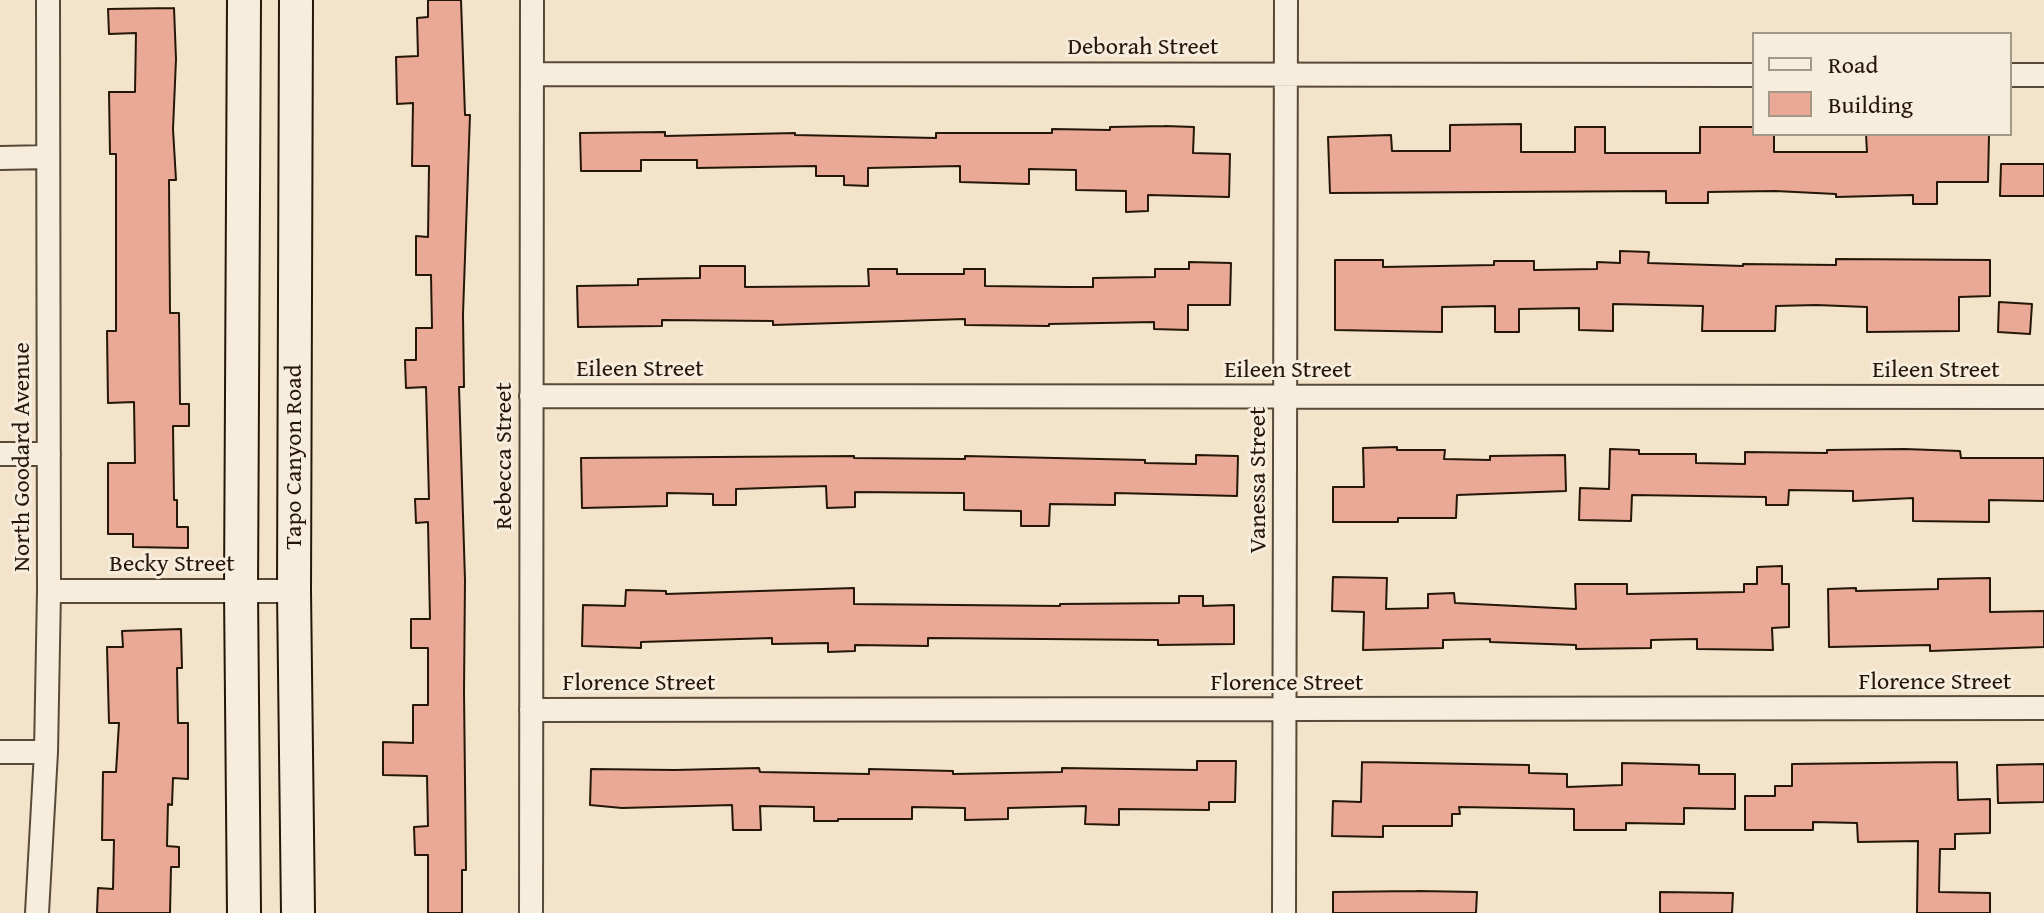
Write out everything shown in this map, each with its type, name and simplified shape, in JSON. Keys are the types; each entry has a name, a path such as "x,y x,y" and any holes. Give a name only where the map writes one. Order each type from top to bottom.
{"main road":[{"path":"244,0 241,591 244,913"},
{"name":"Tapo Canyon Road","path":"296,0 294,591 298,913"}],"street":[{"name":"North Goodard Avenue","path":"37,913 46,752 49,591 48,0"},
{"name":"Rebecca Street","path":"531,913 532,0"},
{"name":"Vanessa Street","path":"1284,913 1286,0"},
{"name":"Deborah Street","path":"532,74 1752,75"},
{"path":"2012,75 2044,75"},
{"path":"0,158 48,157"},
{"name":"Eileen Street","path":"531,396 2044,397"},
{"path":"0,454 49,454"},
{"name":"Becky Street","path":"49,591 294,591"},
{"name":"Florence Street","path":"531,710 2044,708"},
{"path":"0,752 46,752"}],"building":[{"path":"428,0 461,0 465,115 470,115 463,314 464,387 459,387 465,580 466,870 462,870 462,913 428,913 428,855 415,855 414,827 428,826 427,776 383,775 383,742 413,743 413,705 428,705 428,648 411,648 411,619 430,619 428,522 416,523 415,499 429,499 426,387 406,388 405,360 416,360 416,328 432,328 431,275 416,275 416,236 428,237 429,166 412,166 413,103 397,104 396,57 418,56 417,18 428,17"},
{"path":"174,8 176,59 173,129 176,180 169,180 170,313 179,313 180,404 189,404 189,426 173,426 174,500 177,500 177,527 188,527 188,548 133,547 133,534 108,534 108,463 135,463 134,402 108,403 107,331 116,331 116,154 110,154 109,92 135,92 136,33 109,34 108,9"},
{"path":"1521,124 1521,152 1575,152 1575,127 1605,127 1605,153 1700,153 1700,127 1752,127 1752,136 1774,136 1774,152 1867,152 1866,136 1989,136 1988,182 1937,182 1937,204 1913,204 1913,195 1836,197 1836,194 1775,191 1708,192 1708,203 1666,203 1666,191 1330,193 1328,137 1391,135 1392,151 1450,151 1450,125"},
{"path":"1110,127 1194,127 1193,153 1230,154 1229,197 1148,195 1148,211 1126,212 1126,191 1076,190 1076,170 1029,169 1029,184 960,182 960,166 868,168 868,186 844,185 844,176 816,176 816,166 697,168 697,160 641,160 641,171 581,171 580,133 665,132 665,136 795,133 936,138 936,133 1052,133 1052,129 1110,130"},
{"path":"2001,164 2044,164 2044,196 2000,196"},
{"path":"1620,251 1649,252 1648,263 1743,266 1836,265 1836,259 1990,260 1990,296 1959,297 1959,331 1867,332 1867,307 1816,305 1776,306 1775,331 1702,331 1703,306 1613,304 1613,331 1579,330 1579,308 1519,309 1519,332 1495,332 1495,306 1442,307 1442,332 1335,330 1335,260 1383,260 1383,267 1494,265 1494,261 1534,261 1534,270 1597,269 1597,262 1620,263"},
{"path":"1189,262 1231,263 1230,305 1188,305 1188,330 1154,329 1154,322 965,325 965,319 773,325 773,321 662,320 662,326 578,327 577,286 638,285 638,279 700,278 700,266 745,266 745,287 869,286 868,269 897,269 897,274 964,274 964,269 985,269 985,286 1093,287 1093,278 1155,277 1155,269 1189,269"},
{"path":"1999,302 2032,304 2030,334 1998,332"},
{"path":"1397,447 1397,450 1445,450 1444,459 1490,460 1490,456 1565,455 1566,491 1457,495 1456,518 1333,522 1333,487 1364,487 1363,448"},
{"path":"1610,449 1639,450 1639,454 1696,454 1696,463 1745,464 1745,452 1827,453 1827,450 1960,451 1961,458 2044,458 2044,501 1989,500 1989,522 1913,521 1913,498 1853,501 1853,491 1789,490 1788,505 1766,505 1766,497 1632,495 1631,521 1579,520 1580,488 1609,489"},
{"path":"1196,455 1238,456 1237,496 1115,493 1115,505 1050,504 1049,526 1021,526 1021,511 964,510 964,493 855,492 855,507 827,508 826,486 736,489 736,505 713,505 713,494 667,493 667,506 582,508 581,458 854,456 965,459 965,456 1196,464"},
{"path":"1782,566 1782,584 1789,584 1789,627 1772,628 1773,650 1697,649 1697,639 1651,640 1651,648 1576,649 1576,645 1490,642 1490,639 1443,640 1443,648 1363,650 1364,612 1332,611 1333,577 1387,578 1386,609 1428,608 1428,594 1454,593 1455,603 1576,609 1575,584 1627,584 1627,594 1744,592 1744,584 1757,584 1757,567"},
{"path":"1990,578 1990,612 2044,611 2044,647 1930,651 1930,645 1829,647 1828,589 1938,589 1938,579"},
{"path":"854,588 854,604 1060,606 1179,603 1179,596 1203,596 1203,606 1234,605 1234,644 1158,645 1158,640 928,638 928,646 855,645 855,651 828,652 828,643 772,644 772,638 641,642 641,648 582,646 583,605 625,606 626,590 666,591 666,594"},
{"path":"181,629 182,668 177,668 178,723 188,723 188,779 173,778 172,805 168,804 167,846 179,847 179,867 171,867 170,913 97,913 98,888 113,889 114,840 102,840 103,772 116,772 119,723 109,723 107,647 123,647 122,631"},
{"path":"1197,761 1236,761 1235,802 1209,802 1209,810 1119,809 1119,825 1085,824 1086,806 1008,808 1008,819 965,820 965,808 912,807 912,819 814,821 814,807 760,806 761,830 733,830 732,805 622,808 590,805 591,769 759,768 760,772 869,774 869,769 953,771 953,774 1062,772 1062,768 1197,770"},
{"path":"1362,762 1529,765 1529,773 1567,774 1567,787 1622,785 1622,763 1699,765 1699,774 1735,774 1735,809 1684,808 1684,824 1626,823 1626,830 1574,830 1574,809 1459,807 1460,814 1452,814 1452,826 1383,826 1383,837 1332,836 1333,801 1361,802"},
{"path":"1957,762 1958,800 1990,799 1990,833 1955,834 1955,849 1940,849 1939,892 1990,893 1990,913 1917,913 1918,841 1858,842 1857,823 1813,822 1813,830 1745,830 1745,796 1775,796 1775,786 1792,786 1792,764"},
{"path":"2044,764 2044,802 1998,803 1997,765"},
{"path":"1333,892 1477,892 1476,913 1333,913"},
{"path":"1660,892 1733,893 1732,913 1660,913"}]}
